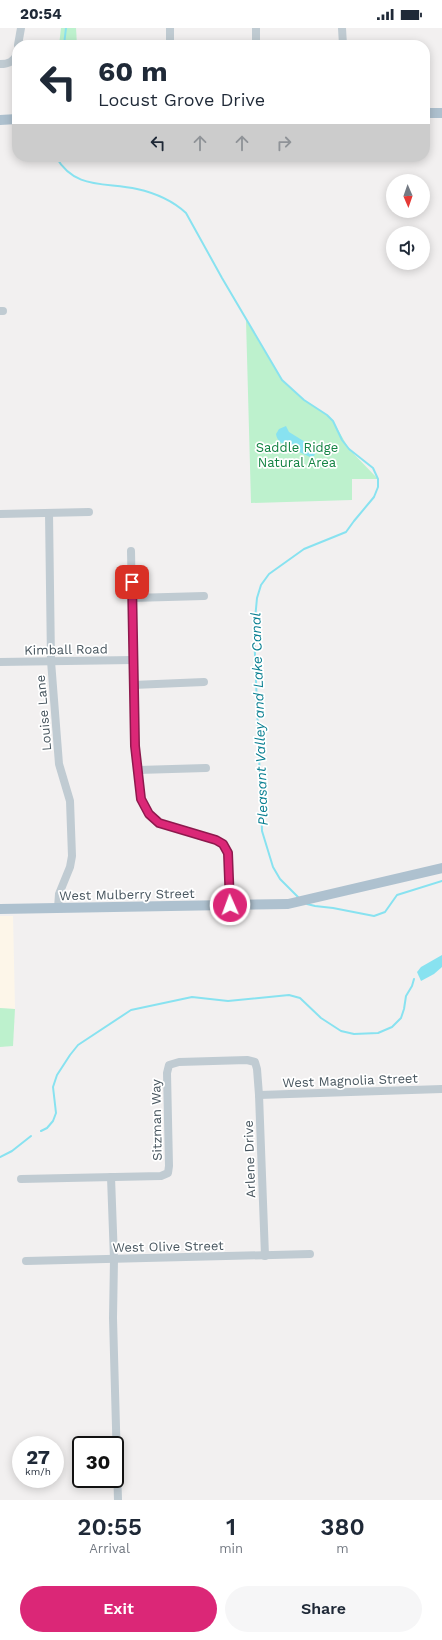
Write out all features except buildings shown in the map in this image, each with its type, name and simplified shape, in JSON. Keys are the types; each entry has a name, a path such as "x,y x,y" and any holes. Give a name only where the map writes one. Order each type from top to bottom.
{"main road":[{"path":"430,113 442,113"},
{"path":"0,120 12,119"},
{"name":"West Mulberry Street","path":"0,909 283,905 312,900 442,868"}],"street":[{"path":"19,40 21,28"},
{"path":"170,28 170,40"},
{"path":"256,28 256,40"},
{"path":"342,28 343,40"},
{"path":"0,64 10,63 12,61"},
{"path":"0,514 89,512"},
{"name":"Louise Lane","path":"49,513 51,661 59,764 71,807 72,861 59,894 58,908"},
{"path":"132,551 132,660 135,746 141,799 146,810 152,817 164,824 216,840 225,847 228,853 230,905"},
{"path":"132,598 204,596"},
{"name":"Kimball Road","path":"0,662 132,660"},
{"path":"133,685 204,682"},
{"path":"138,770 206,768"},
{"name":"Arlene Drive","path":"169,1065 179,1062 247,1060 254,1062 257,1069 259,1094 264,1256"},
{"name":"Sitzman Way","path":"111,1177 161,1176 168,1173 170,1166 167,1073 169,1065"},
{"name":"West Magnolia Street","path":"259,1094 442,1089"},
{"path":"21,1179 111,1177 114,1259 114,1301 112,1318 118,1500"},
{"name":"West Olive Street","path":"26,1262 310,1254"}],"shaded area":[{"path":"0,916 13,916 15,1009 0,1008"}],"green space":[{"path":"61,28 76,28 77,40 60,40"},
{"name":"Saddle Ridge Natural Area","path":"246,320 282,380 304,400 327,415 333,421 349,449 378,479 352,479 352,500 251,503"},
{"path":"0,1008 15,1009 13,1046 0,1047"}],"water":[{"path":"286,426 289,432 310,445 316,452 314,456 310,457 295,450 294,452 288,449 288,446 279,440 276,434 279,429"},
{"path":"442,955 442,967 434,974 421,981 417,972 421,967"}],"waterway":[{"name":"Pleasant Valley and Lake Canal","path":"65,40 66,28"},
{"name":"Pleasant Valley and Lake Canal","path":"60,162 72,175 82,180 92,183 137,189 163,198 181,208 186,213 282,380 304,400 327,415 333,421 342,440 349,449 373,468 378,479 378,487 374,497 346,532 304,549 269,574 261,585 257,598 254,630 262,831 273,867 280,879 299,898"},
{"name":"Pleasant Valley and Lake Canal","path":"307,904 374,916 385,912 397,895 442,881"},
{"path":"41,1131 47,1128 53,1121 56,1113 53,1087 57,1075 70,1055 78,1045 131,1010 192,997 228,1001 289,995 300,998 321,1018 341,1031 354,1034 378,1033 392,1027 401,1018 406,996 414,979"},
{"path":"0,1157 12,1151 31,1136"}],"route":[{"path":"132,582 132,660 135,746 141,799 149,814 159,823 216,840 223,844 228,853 230,905"}]}
